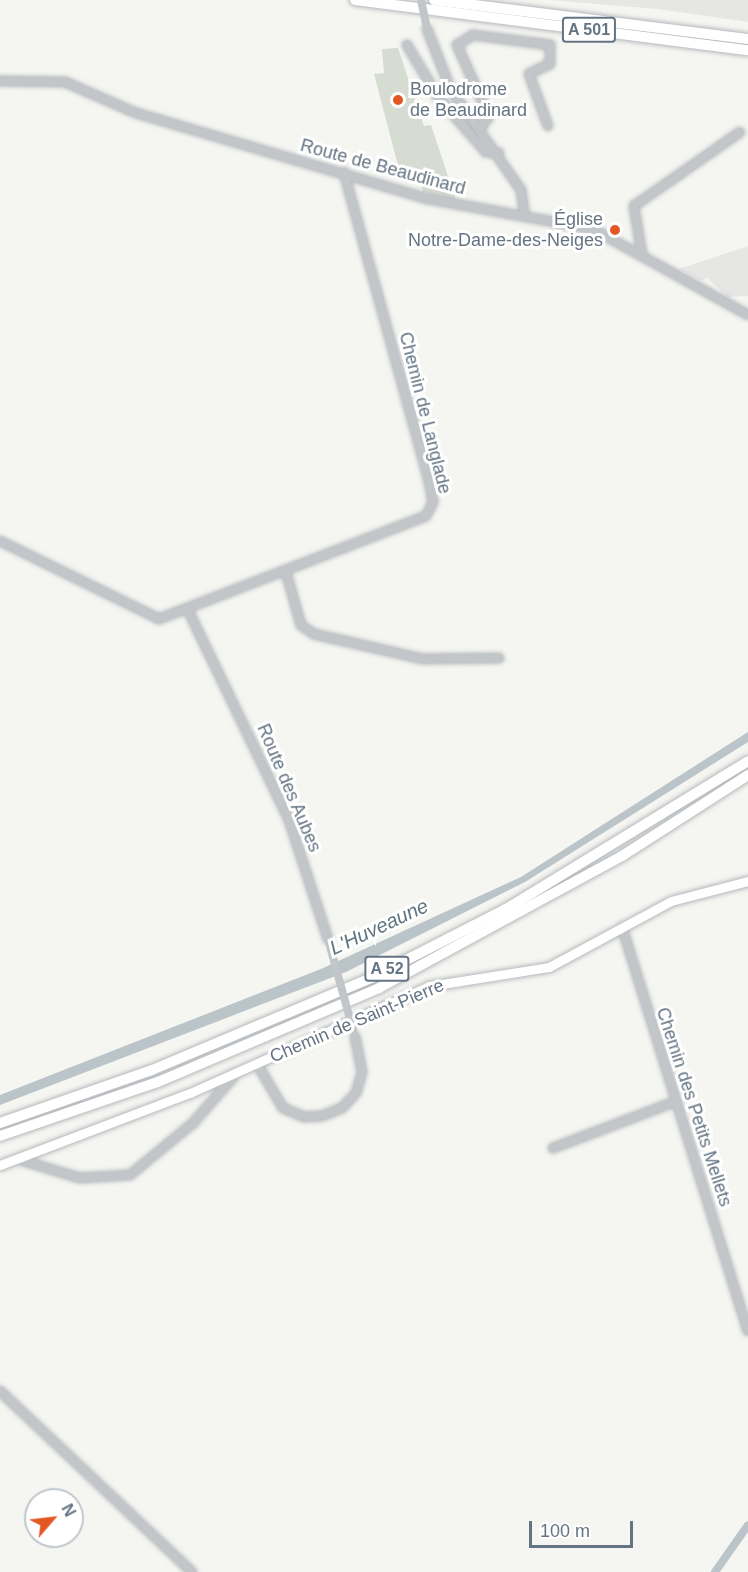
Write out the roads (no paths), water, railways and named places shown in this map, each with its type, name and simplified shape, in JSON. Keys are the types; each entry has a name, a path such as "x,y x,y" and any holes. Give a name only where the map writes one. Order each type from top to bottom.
{"highway":[{"name":"A 501","path":"355,0 748,50"},
{"name":"A 501","path":"434,0 748,39"},
{"name":"A 52","path":"0,1123 152,1071 371,978 506,909 748,761"},
{"name":"A 52","path":"0,1136 158,1082 379,988 622,856 748,775"}],"main road":[{"name":"Chemin de Saint-Pierre","path":"0,1165 237,1073 429,986 549,967 670,902 748,881"}],"street":[{"path":"421,0 427,29 442,73 499,153 520,190 525,216"},
{"path":"480,129 489,116 457,45 472,35 550,45 550,64 529,74 549,126"},
{"path":"407,45 438,98 486,152 499,153"},
{"name":"Route de Beaudinard","path":"0,81 66,82 136,113 429,199 593,229 748,315"},
{"path":"642,255 634,206 740,132"},
{"name":"Chemin de Langlade","path":"188,610 418,521 433,502 344,173"},
{"path":"0,541 149,618 188,610"},
{"path":"286,572 301,624 314,634 422,659 499,658"},
{"name":"Route des Aubes","path":"188,610 290,820 328,939 355,1037 362,1072 356,1093 342,1108 322,1116 304,1117 284,1108 257,1064"},
{"name":"Chemin des Petits Mellets","path":"622,927 674,1102 748,1331"},
{"path":"17,1159 91,1179 130,1175 193,1123 237,1073"},
{"path":"553,1148 674,1102"},
{"path":"0,1391 192,1572"}],"waterway":[{"path":"715,1572 748,1525"}],"place":[{"name":"Boulodrome de Beaudinard","path":"398,100"},
{"name":"Église Notre-Dame-des-Neiges","path":"615,230"}],"water label":[{"name":"L'Huveaune","path":"379,927"}]}
